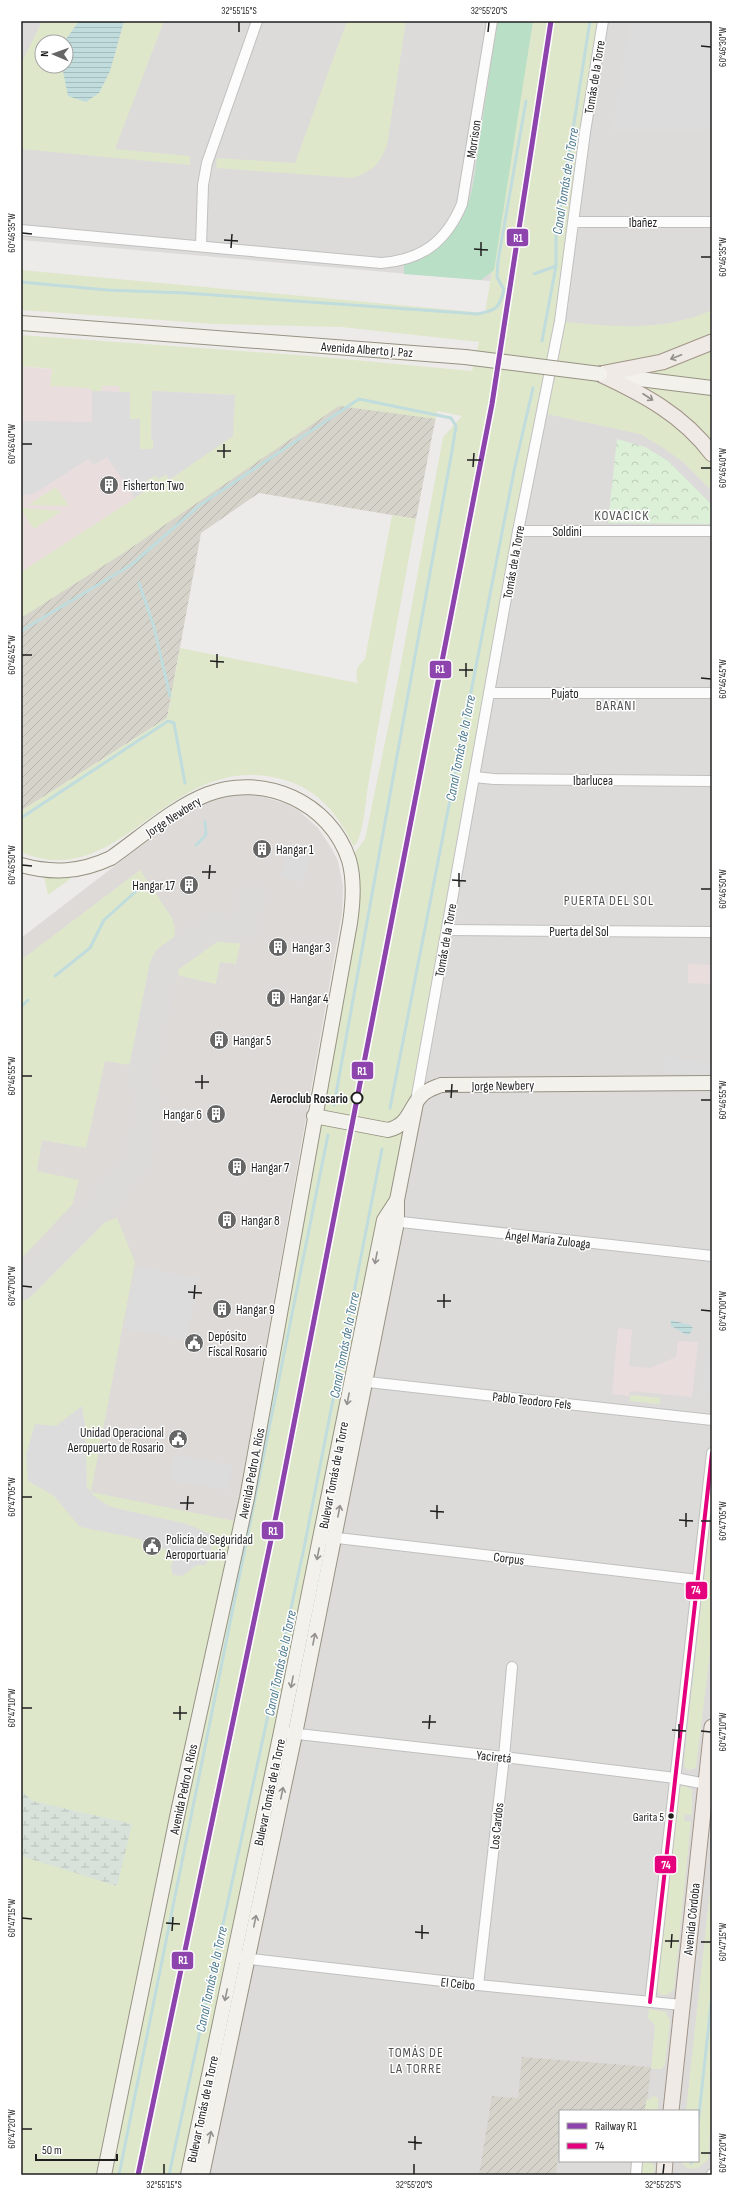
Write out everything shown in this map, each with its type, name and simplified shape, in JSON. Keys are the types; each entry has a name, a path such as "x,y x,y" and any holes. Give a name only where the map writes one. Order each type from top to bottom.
{"main road":[{"name":"Avenida Alberto J. Paz","path":"21,323 465,356 712,388"},
{"path":"600,374 662,362 712,342"},
{"path":"600,374 643,394 668,410 704,443 712,454"},
{"name":"Jorge Newbery","path":"21,865 52,871 82,869 97,864 111,858 195,800 222,790 251,787 280,792 306,804 337,836 349,860"},
{"name":"Avenida Pedro A. Ríos","path":"104,2175 180,1804 247,1498 314,1116 350,923 353,893 349,860"},
{"name":"Jorge Newbery","path":"314,1116 388,1130 398,1128 406,1120 422,1094 440,1085 712,1083"},
{"name":"Bulevar Tomás de la Torre","path":"202,2175 241,1958 288,1733 390,1221 397,1200 416,1103"},
{"name":"Avenida Córdoba","path":"670,2110 707,1811 706,1784 712,1727"},
{"name":"Bulevar Tomás de la Torre","path":"188,2175 241,1958"},
{"path":"664,2175 665,2162"}],"street":[{"path":"201,246 203,185 207,163 257,21"},
{"name":"Morrison","path":"21,230 381,263 412,257 431,246 446,233 456,219 462,204 492,21"},
{"name":"Tomás de la Torre","path":"416,1103 518,531 560,322 603,21"},
{"name":"Ibañez","path":"574,222 712,222"},
{"name":"Soldini","path":"518,531 712,531"},
{"name":"Pujato","path":"489,693 712,693"},
{"name":"Ibarlucea","path":"474,777 494,779 712,781"},
{"name":"Puerta del Sol","path":"447,930 712,932"},
{"name":"Ángel María Zuloaga","path":"390,1221 712,1256"},
{"name":"Pablo Teodoro Fels","path":"358,1381 712,1420"},
{"path":"650,2002 712,1453"},
{"name":"Corpus","path":"327,1537 698,1580"},
{"name":"Los Cardos","path":"478,1985 504,1757 512,1667"},
{"name":"Yaciretá","path":"288,1733 504,1757 675,1778 706,1784"},
{"name":"El Ceibo","path":"241,1958 478,1985 682,2005"},
{"path":"636,2175 637,2162"}],"shaded area":[{"path":"21,21 551,21 512,283 21,240"},
{"path":"603,21 712,21 712,2175 188,2175"},
{"path":"630,21 712,21 712,130 612,131"},
{"path":"21,366 149,379 325,390 21,595"},
{"path":"325,390 437,411 416,519 259,493 201,533 167,718 21,811 21,595"},
{"path":"92,391 130,392 130,419 140,419 140,449 153,449 153,439 151,439 152,391 235,395 233,436 169,480 166,474 158,479 156,475 147,480 149,487 135,498 107,457 94,465 88,459 32,495 21,494 21,421 92,422"},
{"path":"235,794 261,796 286,804 298,810 318,828 338,861 343,887 342,913 235,1521 195,1697 96,2175 21,2175 21,938 186,811 210,800"},
{"path":"286,853 309,858 303,882 281,877"},
{"path":"688,964 712,965 712,984 688,983"},
{"path":"664,1057 712,1062 712,1074 666,1073"},
{"path":"136,1266 199,1279 186,1340 124,1328"},
{"path":"618,1328 632,1330 629,1366 650,1368 676,1357 678,1341 698,1342 692,1397 630,1391 629,1396 612,1394"},
{"path":"708,1345 712,1345 712,1371 710,1391 703,1396 701,1392 703,1390 701,1387 704,1384 702,1381 705,1378 703,1375 706,1372 705,1368 707,1367 704,1364 707,1361 704,1358 707,1356 705,1352"},
{"path":"82,1406 85,1424 87,1487 96,1498 111,1507 187,1524 215,1536 206,1565 197,1565 182,1576 173,1575 171,1566 174,1558 169,1551 136,1538 80,1527 54,1496 28,1481 26,1455 35,1424 56,1426"},
{"path":"174,1455 233,1465 228,1490 170,1480"},
{"path":"522,2057 651,2067 646,2110 559,2110 559,2156 556,2175 479,2175 492,2096 518,2098"}],"green space":[{"path":"42,21 79,21 70,34 36,34"},
{"path":"124,21 164,21 115,149 190,156 190,165 21,149 21,64 34,37 34,74 64,74 66,79 99,93 110,71"},
{"path":"347,21 406,21 387,145 375,166 353,178 216,168 217,158 295,163"},
{"path":"498,21 533,21 494,270 481,280 404,274 404,265 423,257 446,240 458,225 467,208 474,181"},
{"path":"533,21 603,21 560,321 618,326 656,325 694,317 712,310 712,491 683,462 640,434 542,413 416,1103 188,2175 104,2175 247,1498 350,923 349,860 365,839 398,679 443,437 462,416 437,411 436,419 339,406 125,552 21,618 21,572 135,498 149,487 147,480 156,475 159,479 166,474 169,480 235,395 152,391 151,439 153,439 153,449 140,449 140,420 130,419 130,392 120,392 119,386 102,386 102,391 92,391 89,388 50,386 52,369 21,366 21,335 312,356 472,371 479,342 341,327 215,324 21,310 21,270 485,313"},
{"path":"617,439 645,447 668,461 712,505 712,524 608,523"},
{"path":"56,487 69,506 28,505"},
{"path":"23,508 62,511 34,529 21,510"},
{"path":"392,515 416,519 362,826 358,841 355,845 353,845 341,823 334,814 317,797 307,790 297,784 285,780 244,775 209,783 177,799 119,840 89,855 57,860 21,852 21,811 167,718 180,648 358,683 357,670 365,659"},
{"path":"140,870 172,918 175,929 173,943 158,957 135,1066 105,1061 86,1148 42,1140 37,1171 79,1180 72,1205 21,1259 21,960"},
{"path":"72,876 69,880 48,895 44,877"},
{"path":"217,935 241,940 236,964 220,962 216,984 180,976 176,968 179,961"},
{"path":"117,1218 135,1262 91,1492 235,1521 195,1697 96,2175 21,2175 21,1299 89,1228"},
{"path":"630,1395 660,1398 660,1404 630,1401"},
{"path":"712,1507 712,1636 696,1767 691,1770 685,1768 684,1761"},
{"path":"683,1785 692,1790 692,1815 685,1814 684,1821 691,1821 674,1989 667,1995 661,1995 657,1990 678,1789"},
{"path":"21,1791 33,1801 132,1824 117,1886 21,1856"},
{"path":"712,1872 712,2115 708,2160 697,2169 687,2168 681,2162 699,2162 699,2110 686,2110"},
{"path":"649,2009 666,2012 670,2021 665,2065 661,2069 651,2069 655,2025 648,2018"},
{"path":"654,2096 658,2098 658,2110 645,2110 646,2101"},
{"path":"642,2162 651,2162 655,2166 654,2175 640,2175"}],"water":[{"path":"79,21 124,21 110,71 99,93 86,102 68,96 64,74 74,74 74,34 70,34"},
{"path":"671,1320 690,1325 693,1328 689,1335 671,1326"}],"waterway":[{"name":"Canal Tomás de la Torre","path":"542,341 556,266 556,237 590,21"},
{"path":"21,282 107,290 185,293 478,314 493,310 498,305 504,290 497,277 498,261 526,101"},
{"path":"534,274 556,266"},
{"name":"Canal Tomás de la Torre","path":"390,1108 515,466 533,388"},
{"path":"21,631 131,565 200,505 359,399 451,418 456,426 452,451 334,1105"},
{"path":"139,583 154,627 170,696"},
{"path":"21,818 168,721 174,723 185,783"},
{"path":"196,845 206,835 205,822"},
{"path":"55,976 90,948 104,920 143,885"},
{"path":"21,1007 28,1000"},
{"path":"119,2175 328,1135"},
{"name":"Canal Tomás de la Torre","path":"169,2175 304,1548 382,1149"},
{"path":"699,2115 712,1995"}],"taxiway":[{"path":"21,1286 86,1221 136,1165 148,1103 142,1076 164,966 168,959 212,928 220,927 236,929 245,926 252,896"}],"rail line":[{"name":"R1","path":"138,2175 276,1516 492,404 551,21"}],"transit line":[{"name":"74","path":"650,2002 712,1453"}],"place":[{"name":"Fisherton Two","path":"109,485"},
{"name":"Hangar 1","path":"262,849"},
{"name":"Hangar 17","path":"189,885"},
{"name":"Hangar 3","path":"278,947"},
{"name":"Hangar 4","path":"276,998"},
{"name":"Hangar 5","path":"219,1040"},
{"name":"Aeroclub Rosario","path":"357,1098"},
{"name":"Hangar 6","path":"216,1114"},
{"name":"Hangar 7","path":"237,1167"},
{"name":"Hangar 8","path":"227,1220"},
{"name":"Hangar 9","path":"222,1309"},
{"name":"Depósito Físcal Rosario","path":"194,1343"},
{"name":"Unidad Operacional Aeropuerto de Rosario","path":"178,1439"},
{"name":"Policía de Seguridad Aeroportuaria","path":"152,1546"},
{"name":"Garita 5","path":"671,1816"}],"district":[{"name":"KOVACICK","path":"622,515"},
{"name":"BARANI","path":"616,705"},
{"name":"PUERTA DEL SOL","path":"609,900"},
{"name":"TOMÁS DE LA TORRE","path":"416,2060"}]}
